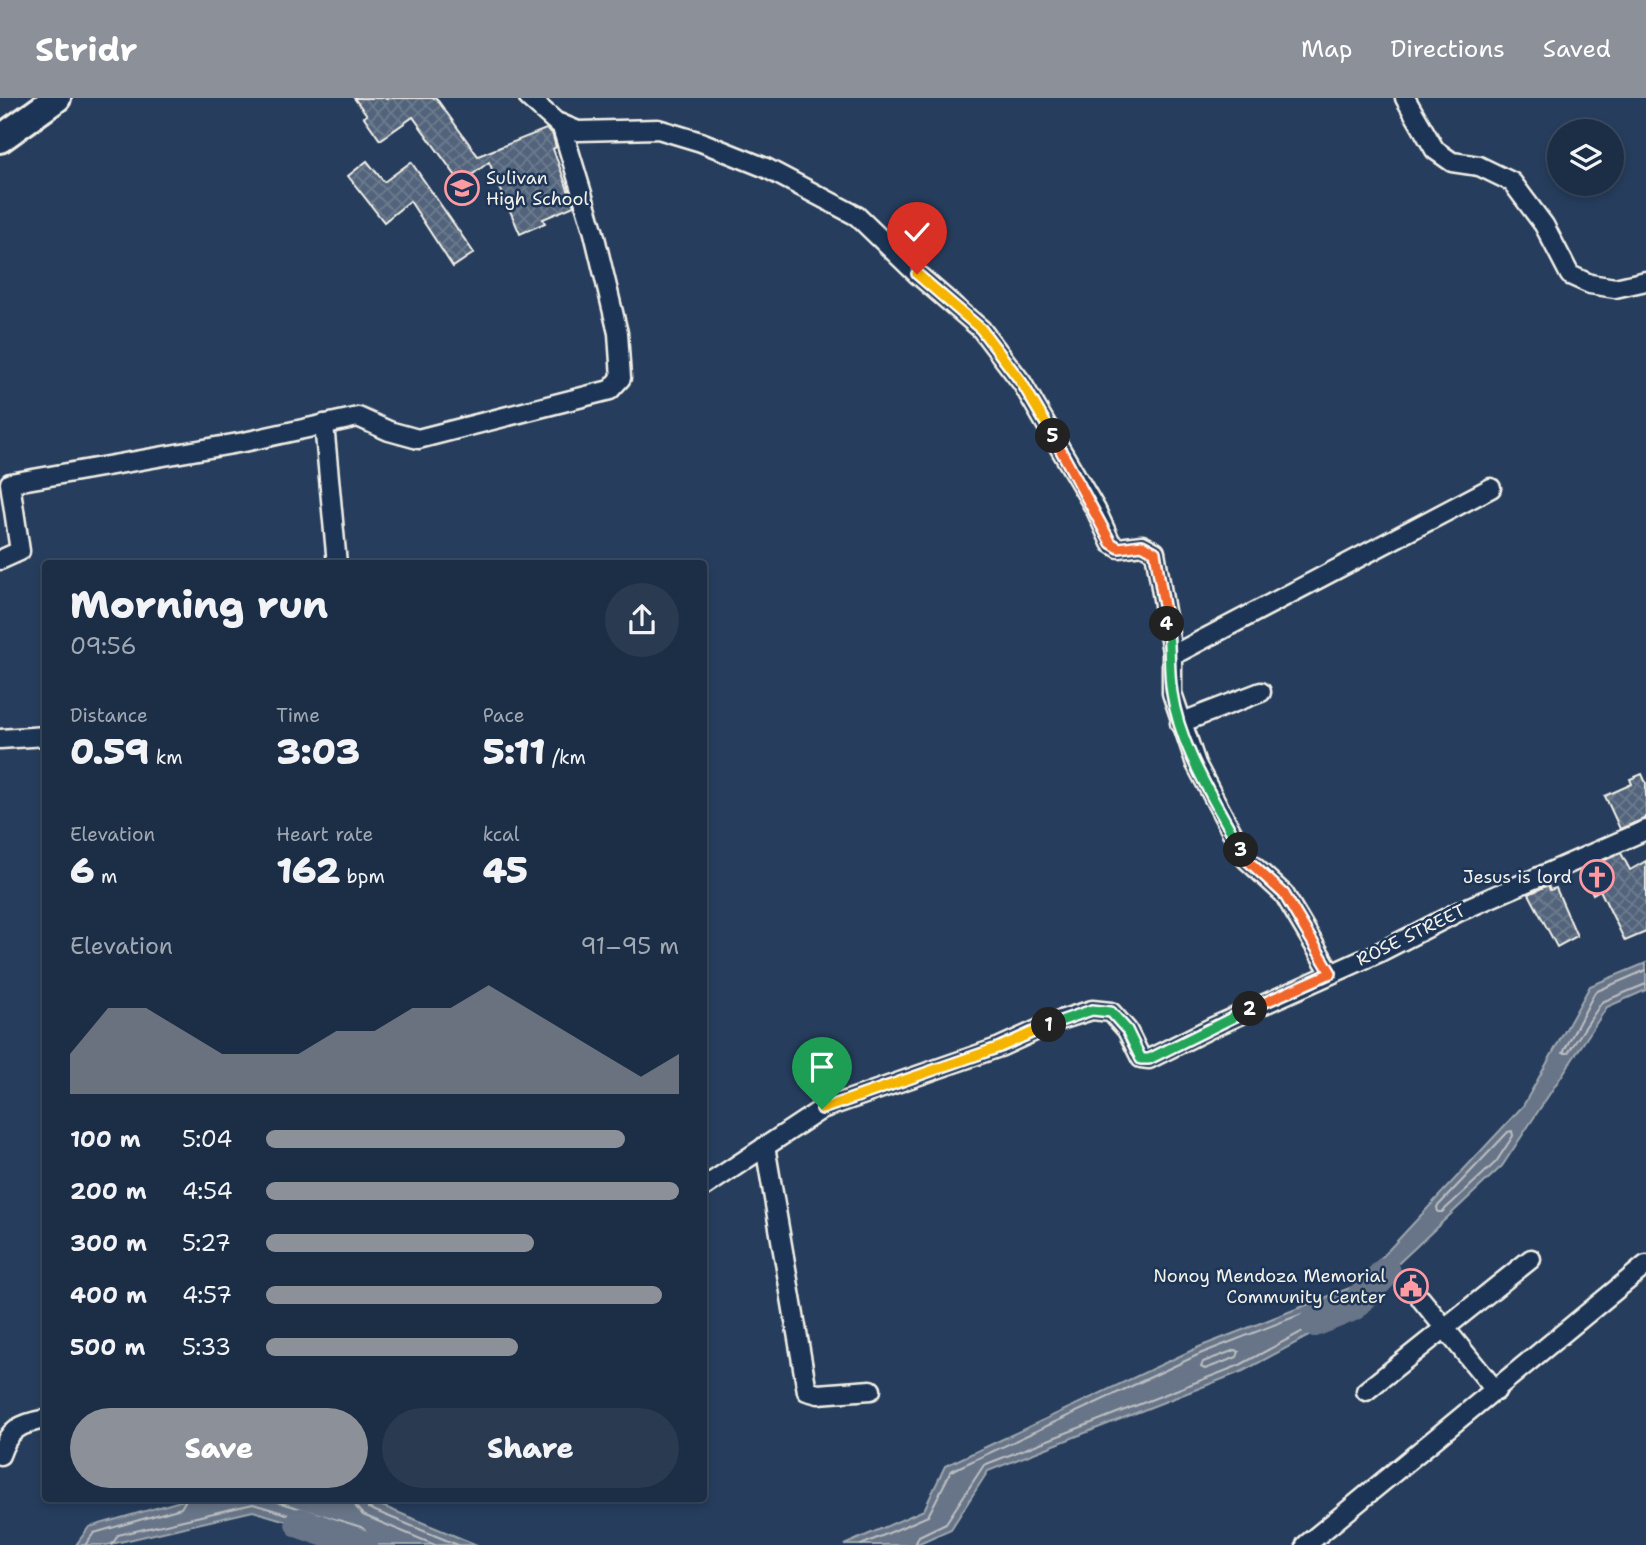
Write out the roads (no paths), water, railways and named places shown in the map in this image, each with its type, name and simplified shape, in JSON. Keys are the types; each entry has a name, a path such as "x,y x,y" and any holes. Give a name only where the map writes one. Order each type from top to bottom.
{"main road":[{"path":"0,139 57,98"}],"street":[{"path":"529,98 561,124 578,131 659,130 701,142 766,168 858,216 917,274 981,329 1022,383 1096,510 1111,543 1119,548 1142,545 1155,552 1172,652 1172,693 1196,764 1246,859 1284,894 1331,973"},
{"path":"1405,98 1435,150 1452,162 1479,166 1512,182 1544,225 1570,275 1590,284 1615,288 1646,281"},
{"path":"0,560 20,551 10,483 244,442 358,416 389,431 418,439 600,393 616,385 622,367 618,333 594,233 561,124"},
{"path":"324,424 337,560"},
{"path":"1172,652 1193,644 1491,488"},
{"path":"1180,723 1261,692"},
{"path":"0,739 42,736"},
{"name":"ROSE STREET","path":"707,1185 822,1109 1000,1047 1092,1010 1111,1012 1127,1030 1141,1059 1149,1059 1378,953 1458,912 1646,830"},
{"path":"765,1146 807,1391 818,1394 871,1390"},
{"path":"1366,1391 1531,1259"},
{"path":"1306,1545 1646,1265"},
{"path":"1421,1299 1496,1391"},
{"path":"0,1455 7,1436 20,1424 42,1420"}],"water":[{"path":"1646,963 1646,990 1607,1007 1502,1166 1337,1321 1243,1371 988,1471 951,1529 915,1545 844,1545 924,1510 945,1466 1199,1347 1355,1286 1523,1106 1590,986"},
{"path":"177,1502 373,1502 477,1545 366,1545 253,1511 107,1545 76,1545 89,1527"}],"waterway":[{"path":"1314,1322 1353,1306 1386,1272"},
{"path":"300,1523 362,1545"}],"place":[{"name":"Sulivan High School","path":"462,188"},
{"name":"Jesus is lord","path":"1597,877"},
{"name":"Nonoy Mendoza Memorial Community Center","path":"1411,1286"}]}
